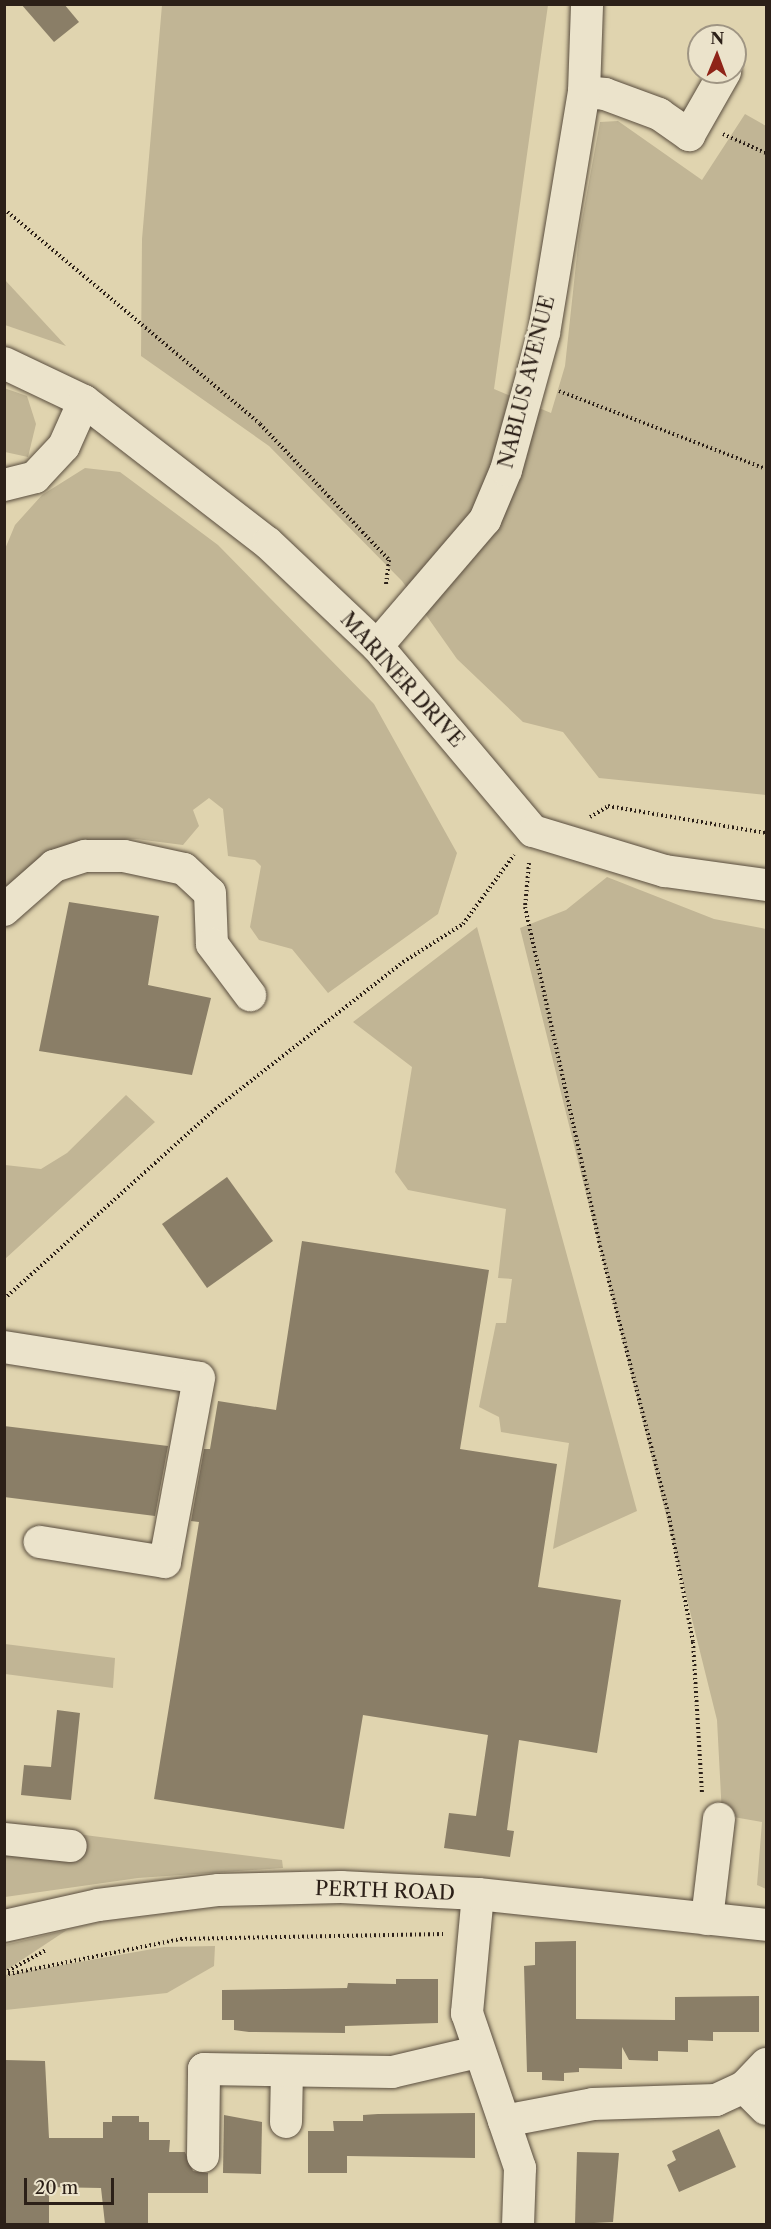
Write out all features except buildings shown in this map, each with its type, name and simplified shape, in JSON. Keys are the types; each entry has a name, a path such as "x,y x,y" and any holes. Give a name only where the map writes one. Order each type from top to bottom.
{"street":[{"name":"NABLUS AVENUE","path":"377,646 485,520 506,470 544,333 584,92 587,4"},
{"path":"584,92 605,94 659,114 688,135 718,84"},
{"name":"MARINER DRIVE","path":"4,363 84,401 268,543 377,646 542,835"},
{"path":"4,485 35,477 64,446 84,401"},
{"path":"542,835 665,871 766,885"},
{"path":"4,910 54,866 85,856 124,856 184,869 210,893 212,944 250,995"},
{"path":"4,1347 199,1378 165,1562 40,1542"},
{"path":"707,1919 720,1819"},
{"path":"4,1839 71,1846"},
{"name":"PERTH ROAD","path":"4,1926 98,1905 219,1890 341,1887 478,1894 766,1925"},
{"path":"478,1894 467,2013 477,2052 504,2121 519,2168 518,2224"},
{"path":"203,2156 204,2069 392,2072 477,2052"},
{"path":"504,2121 593,2104 716,2100 744,2087 766,2064"},
{"path":"286,2122 287,2071"},
{"path":"744,2087 766,2109"}],"path":[{"path":"697,120 766,153"},
{"path":"4,209 260,424 389,560 385,593"},
{"path":"531,380 766,468"},
{"path":"4,1299 215,1109 403,962 463,924 542,835 608,806 766,833"},
{"path":"542,835 525,907 600,1246 668,1512 693,1642 703,1811 720,1819"},
{"path":"4,1975 181,1939 453,1935"}],"shaded area":[{"path":"162,5 548,5 494,389 551,413 565,366 579,236 600,122 618,121 702,180 745,114 766,126 766,795 599,778 563,732 523,722 457,659 402,581 269,446 141,356 142,239"},
{"path":"5,280 66,346 5,325"},
{"path":"4,388 27,396 36,424 28,457 5,452"},
{"path":"85,468 120,472 218,545 374,704 457,853 438,914 328,993 292,949 259,940 250,927 261,866 255,860 228,856 223,809 209,798 193,810 199,826 183,845 136,839 95,842 5,891 5,549 15,525 42,495"},
{"path":"607,877 714,919 766,929 766,1889 757,1885 762,1822 722,1815 717,1720 520,928 566,910"},
{"path":"477,927 637,1511 553,1549 569,1443 501,1432 499,1417 479,1407 496,1323 506,1323 512,1279 498,1278 506,1209 408,1190 395,1172 412,1067 353,1022"},
{"path":"126,1095 155,1122 5,1259 5,1165 41,1169 67,1153"},
{"path":"5,1644 115,1658 113,1688 5,1674"},
{"path":"53,1831 282,1860 283,1868 138,1878 5,1897 4,1850"},
{"path":"67,1930 5,1971 5,1945"},
{"path":"215,1946 214,1966 167,1993 5,2010 5,1975 164,1947"}]}
